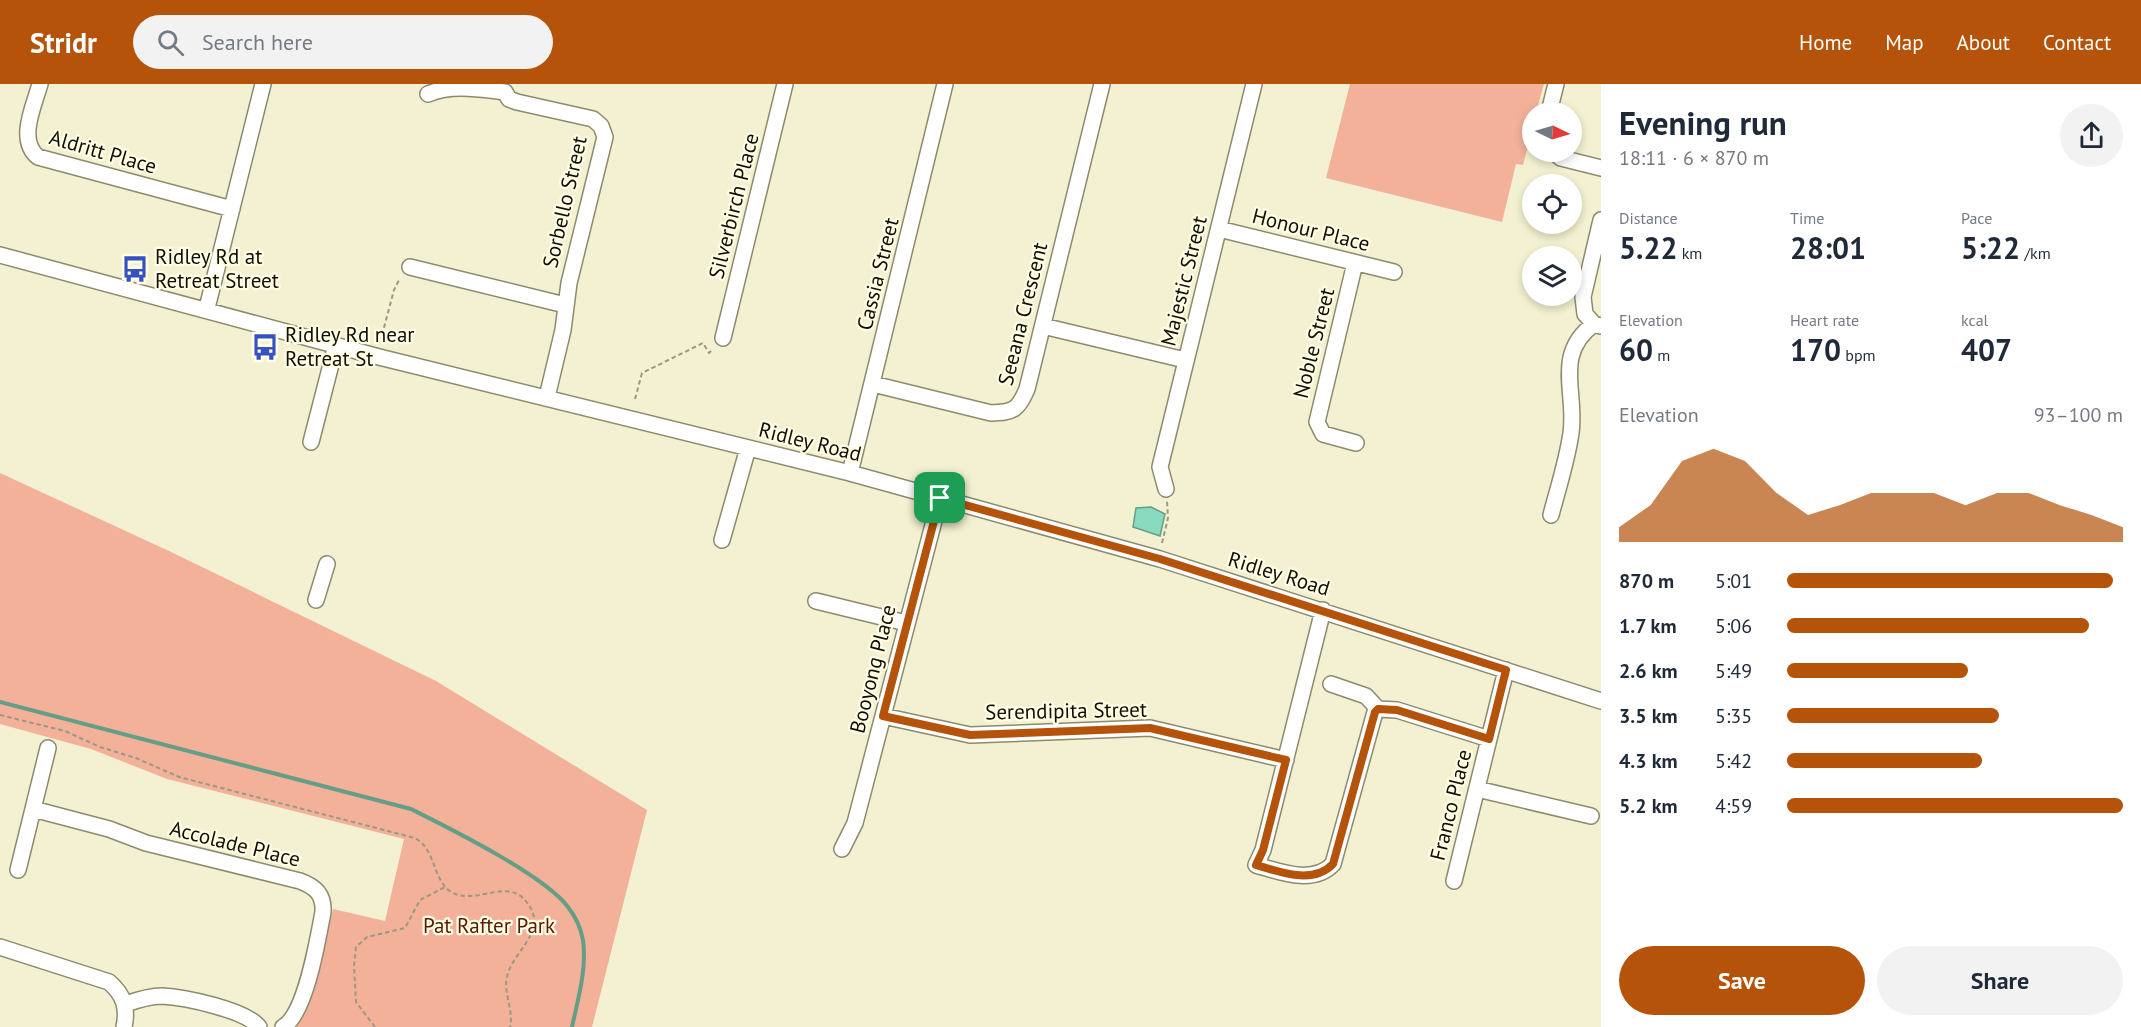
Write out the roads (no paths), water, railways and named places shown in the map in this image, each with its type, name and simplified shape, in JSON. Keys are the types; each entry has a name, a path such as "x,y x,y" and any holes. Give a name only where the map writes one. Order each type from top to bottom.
{"street":[{"name":"Aldritt Place","path":"40,84 27,138 30,151 38,158 232,209"},
{"path":"207,308 263,84"},
{"name":"Silverbirch Place","path":"723,338 785,84"},
{"name":"Cassia Street","path":"850,473 945,84"},
{"name":"Seeana Crescent","path":"873,384 991,413 1009,412 1020,405 1027,389 1102,84"},
{"name":"Majestic Street","path":"1166,489 1160,467 1254,84"},
{"path":"1552,102 1556,84"},
{"name":"Sorbello Street","path":"428,94 441,86 505,88 509,99 593,119 601,126 605,137 565,305 558,353 547,397"},
{"path":"1578,162 1601,168"},
{"path":"1551,515 1572,430 1568,372 1575,345 1583,333 1598,325 1585,314 1583,297 1601,220"},
{"name":"Honour Place","path":"1219,229 1394,272"},
{"name":"Ridley Road","path":"0,255 207,308 336,345 850,473 1160,559 1601,701"},
{"name":"Noble Street","path":"1355,263 1317,422 1323,434 1356,443"},
{"path":"410,267 565,305"},
{"path":"1043,326 1185,360"},
{"path":"311,442 336,345"},
{"path":"722,540 748,448"},
{"name":"Booyong Place","path":"842,849 855,823 940,498"},
{"path":"316,600 327,564"},
{"path":"816,601 906,623"},
{"path":"1323,610 1263,850 1256,865 1305,876 1318,875 1333,864 1358,767 1375,712 1378,709"},
{"name":"Franco Place","path":"1454,881 1506,670"},
{"path":"1331,684 1366,696 1378,709 1397,710 1489,739"},
{"name":"Serendipita Street","path":"883,716 970,735 1150,728 1286,760"},
{"path":"18,870 48,748"},
{"path":"1477,789 1591,816"},
{"name":"Accolade Place","path":"33,809 100,826 146,843 314,887 323,900 321,923 298,1012 283,1027"},
{"path":"0,947 109,982 121,994 126,1004 124,1027"},
{"path":"126,1004 153,996 174,997 243,1014 259,1027"}],"waterway":[{"path":"0,702 411,809 495,853 556,894 573,914 581,931 584,962 572,1027"}],"place":[{"name":"Ridley Rd at Retreat Street","path":"135,269"},
{"name":"Ridley Rd near Retreat St","path":"265,347"}],"park label":[{"name":"Pat Rafter Park","path":"489,926"}]}
